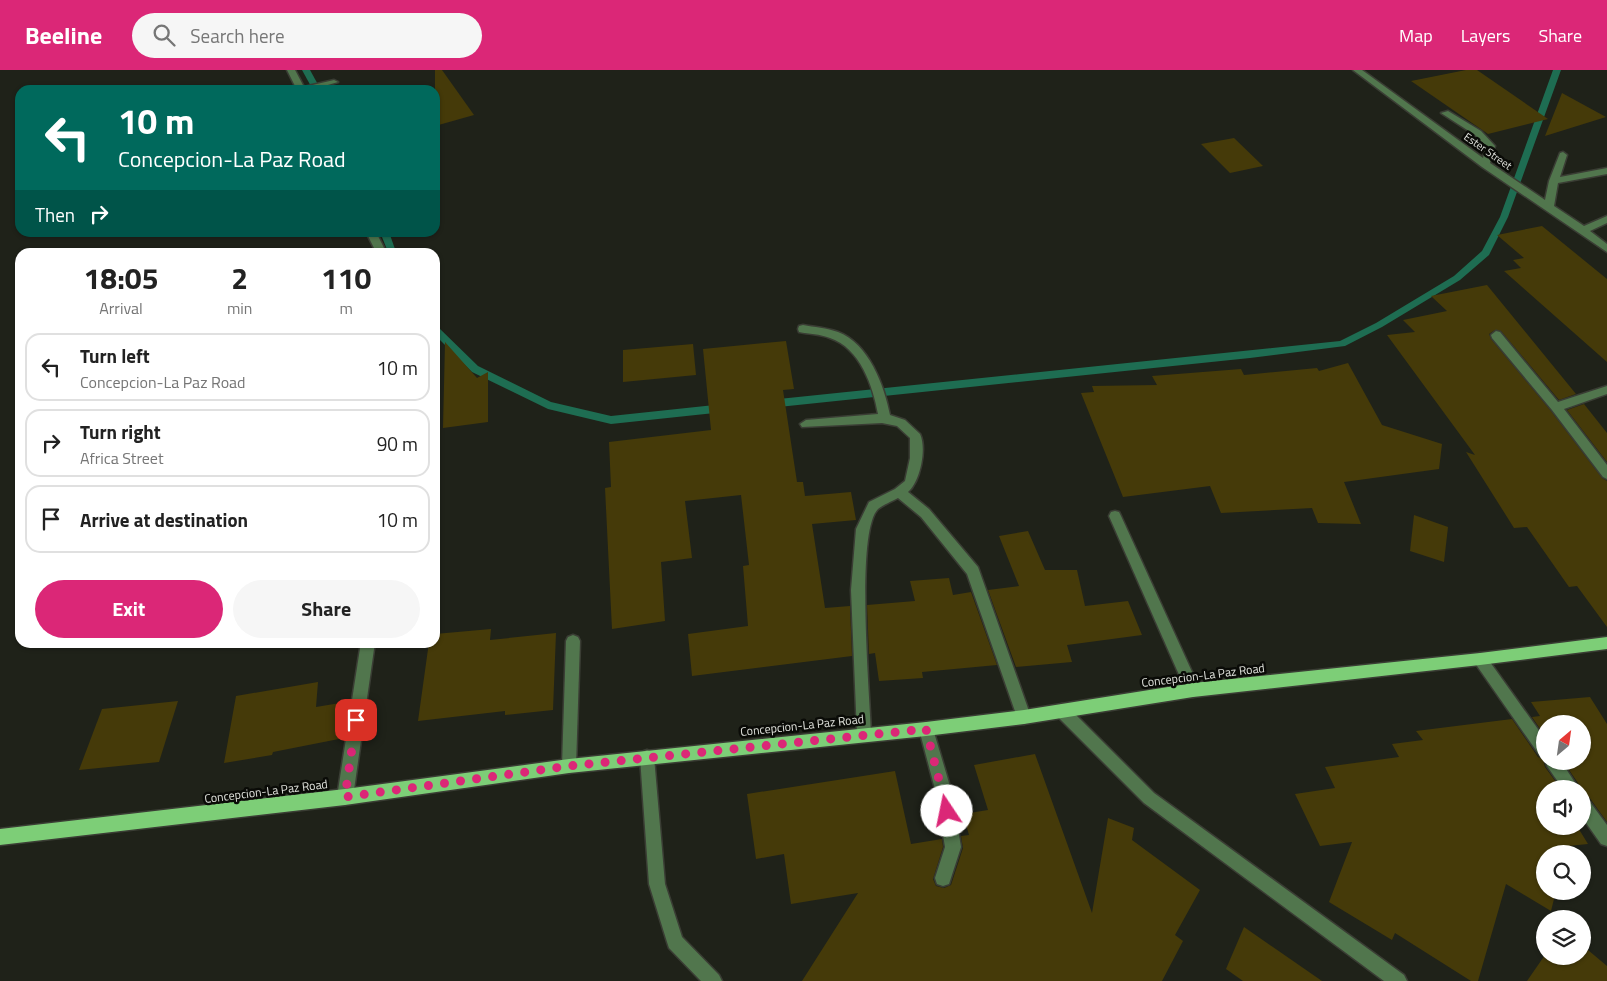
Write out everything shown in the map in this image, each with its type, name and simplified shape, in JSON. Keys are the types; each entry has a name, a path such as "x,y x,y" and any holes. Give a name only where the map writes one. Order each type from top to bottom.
{"main road":[{"name":"Concepcion-La Paz Road","path":"0,837 345,797 569,766 926,729 1024,717 1193,690 1480,659 1607,643"}],"street":[{"path":"291,70 303,85"},
{"name":"Ester Street","path":"1357,70 1496,173 1549,206 1584,230 1607,249"},
{"path":"322,85 330,83"},
{"path":"1445,113 1478,133 1492,146 1486,165"},
{"path":"1549,206 1554,181 1563,155"},
{"path":"1554,181 1607,172"},
{"path":"1584,230 1607,219"},
{"path":"803,329 835,336 856,350 876,384 885,419"},
{"path":"1496,335 1556,407 1607,474"},
{"path":"1556,407 1607,390"},
{"path":"806,424 850,419 885,419 900,423 916,437 916,458 910,483 899,492 873,506 862,529 858,590 864,734"},
{"path":"899,492 925,514 973,571 1024,717"},
{"path":"1115,516 1193,690"},
{"path":"569,766 573,641"},
{"path":"345,797 367,648"},
{"path":"1480,659 1536,738"},
{"path":"1062,711 1149,798 1398,981"},
{"path":"926,729 944,793 953,847 943,878"},
{"path":"648,757 657,884 675,942 713,981"},
{"path":"1591,816 1607,838"}],"building":[{"path":"435,70 442,70 474,115 440,125 440,85 435,85"},
{"path":"1466,70 1477,70 1548,119 1488,134 1411,81"},
{"path":"1562,93 1606,117 1545,136"},
{"path":"1234,138 1263,166 1230,173 1201,144"},
{"path":"1542,226 1607,279 1607,362 1504,271 1521,268 1513,260 1524,258 1497,235"},
{"path":"1487,285 1576,394 1559,400 1501,331 1495,330 1489,334 1491,339 1551,411 1602,478 1607,481 1607,627 1577,586 1569,587 1527,527 1514,528 1466,452 1475,455 1387,335 1415,332 1403,320 1447,311 1431,296"},
{"path":"786,341 794,389 783,390 797,482 803,482 805,496 851,492 856,520 812,524 825,608 850,606 852,656 692,676 688,634 748,626 743,566 749,565 741,495 685,501 692,558 661,562 665,621 612,629 605,488 611,487 609,442 711,430 703,349"},
{"path":"445,342 477,378 488,372 488,422 443,428"},
{"path":"693,344 696,375 623,382 623,350"},
{"path":"1348,363 1382,425 1442,444 1439,469 1344,482 1361,524 1318,523 1312,508 1221,513 1210,486 1123,497 1081,393 1094,392 1092,386 1157,385 1152,376 1241,369 1244,375 1317,368 1319,371"},
{"path":"1584,404 1607,433 1607,462 1567,410"},
{"path":"1414,515 1448,527 1444,562 1410,551"},
{"path":"1028,531 1045,570 1077,570 1085,606 1128,601 1142,635 1067,645 1072,662 1016,667 988,590 1019,586 999,536"},
{"path":"949,578 953,595 971,592 997,665 922,672 923,678 879,681 875,653 869,654 867,605 915,601 910,581"},
{"path":"491,629 490,640 556,633 553,710 505,715 505,711 418,721 428,648 440,648 440,634"},
{"path":"318,682 316,707 346,702 344,738 273,752 272,755 224,763 236,696"},
{"path":"1590,697 1607,724 1607,822 1591,800 1591,780 1576,780 1569,770 1591,770 1591,715 1539,715 1531,702"},
{"path":"178,701 159,762 79,770 102,709"},
{"path":"1512,719 1536,754 1536,770 1547,770 1554,780 1536,780 1536,835 1582,835 1588,844 1536,845 1536,900 1554,900 1551,910 1506,884 1478,981 1471,981 1395,933 1392,940 1329,902 1352,842 1320,846 1295,794 1335,788 1325,767 1399,757 1392,744 1423,740 1416,731"},
{"path":"1035,754 1092,913 1108,818 1134,828 1132,840 1200,890 1175,935 1183,941 1162,981 802,981 858,893 791,904 784,854 756,859 747,794 895,771 911,844 942,839 943,847 933,879 936,886 944,888 951,885 963,848 961,836 969,835 963,814 988,810 974,765"},
{"path":"1244,927 1322,981 1243,981 1226,969"},
{"path":"1591,953 1607,966 1607,981 1527,981 1538,965 1591,965"}],"waterway":[{"path":"306,70 314,85"},
{"path":"769,404 1342,344 1379,325 1457,278 1486,253 1504,217 1557,70"},
{"path":"386,237 390,248"},
{"path":"440,334 475,369 548,405 611,420 724,408"}],"route":[{"path":"356,720 345,797 569,766 926,729 944,793 947,811"}]}
